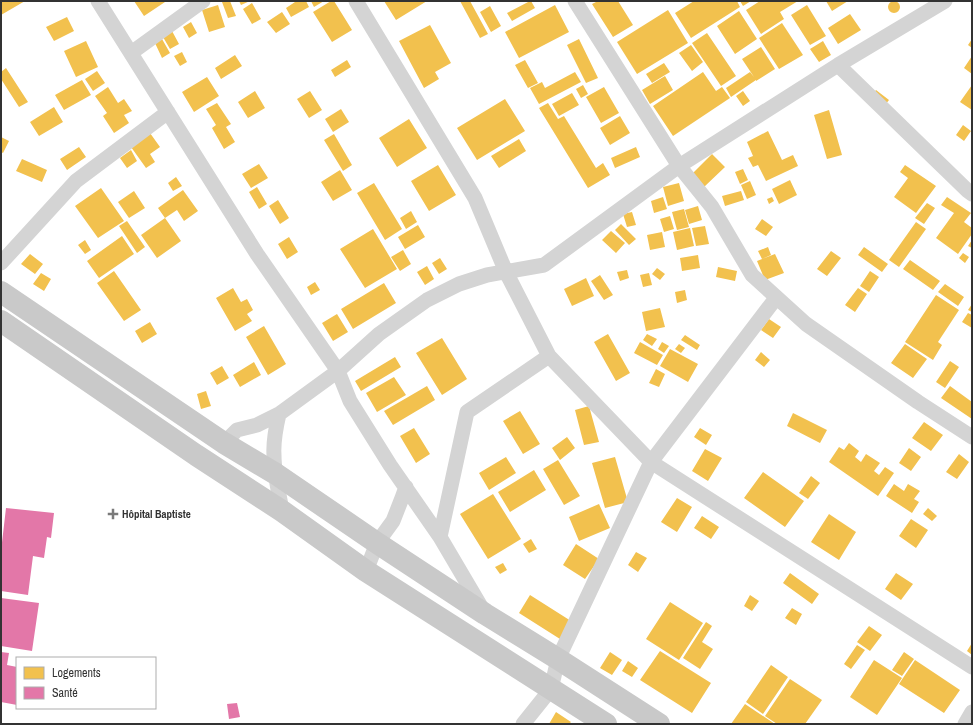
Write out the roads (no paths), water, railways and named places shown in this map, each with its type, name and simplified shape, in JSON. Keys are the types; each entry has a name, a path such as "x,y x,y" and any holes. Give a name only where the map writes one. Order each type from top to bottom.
{"main road":[{"path":"1,292 224,443 276,474 376,543 659,724"},
{"path":"1,321 196,455 282,512 366,571 606,724"}],"street":[{"path":"98,1 257,254 338,370 350,401 390,465 440,537 485,614"},
{"path":"131,53 203,1"},
{"path":"356,1 475,198 506,272 549,356 651,462 972,667"},
{"path":"575,1 679,166 712,207 752,276 806,324 918,402 972,437"},
{"path":"224,443 237,430 257,425 279,414 338,370 379,334 427,300 459,284 487,275 544,265 679,166 838,65 945,1"},
{"path":"838,65 972,194"},
{"path":"1,263 76,181 168,112"},
{"path":"523,724 551,689 558,660 651,462 776,298"},
{"path":"440,537 467,412 549,356"},
{"path":"279,414 276,426 274,454 282,512"},
{"path":"366,571 376,543 393,520 406,487"},
{"path":"965,724 972,712"}],"place":[{"name":"Hôpital Baptiste","path":"113,514"}]}
